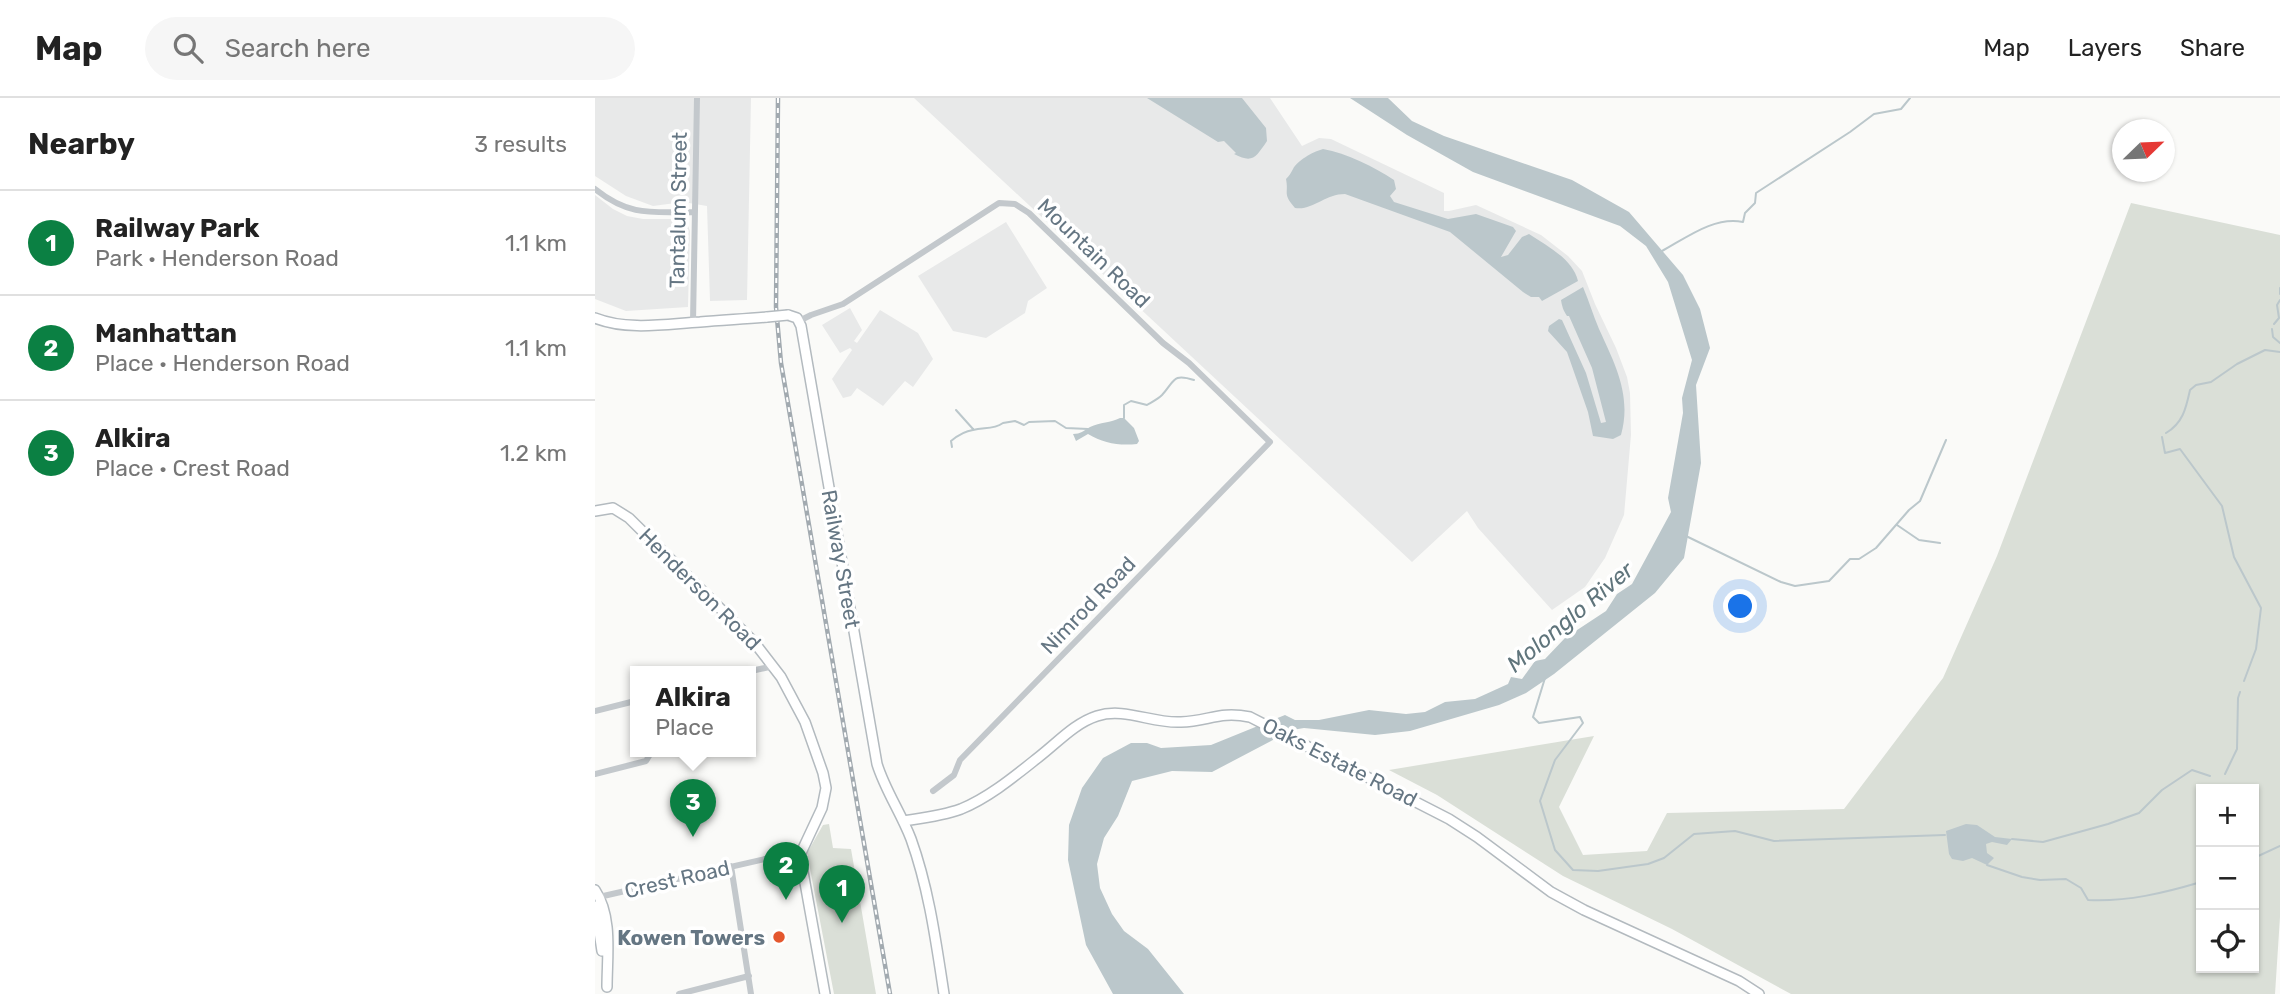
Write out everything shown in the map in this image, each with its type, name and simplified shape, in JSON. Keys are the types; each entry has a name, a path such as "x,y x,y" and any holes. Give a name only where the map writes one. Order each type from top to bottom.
{"main road":[{"path":"595,318 640,326 787,315 794,316 799,321"},
{"name":"Railway Street","path":"799,321 871,736 881,776 903,821 925,887 944,994"},
{"name":"Henderson Road","path":"595,511 613,508 629,518 745,633 774,666 789,690 805,722 825,781 822,808 800,851"},
{"name":"Oaks Estate Road","path":"903,821 949,813 980,799 1080,723 1100,715 1120,714 1162,722 1181,722 1234,714 1261,722 1449,819 1551,892 1584,910 1739,981 1759,994"},
{"path":"800,851 825,994"},
{"path":"596,898 607,991"}],"street":[{"name":"Tantalum Street","path":"693,322 697,98"},
{"path":"595,189 616,205 629,209 695,212"},
{"name":"Mountain Road","path":"799,321 811,314 843,304 999,203 1015,204 1029,213 1270,442"},
{"name":"Nimrod Road","path":"933,791 954,775 960,760 1270,442"},
{"path":"756,670 774,666"},
{"path":"595,711 630,702"},
{"path":"595,774 644,762 648,757"},
{"name":"Crest Road","path":"596,898 800,851"},
{"path":"731,866 751,994"},
{"path":"679,994 748,976"}],"shaded area":[{"path":"595,98 751,98 747,300 710,301 707,206 683,202 653,206 626,196 595,176"},
{"path":"914,98 1270,98 1302,146 1319,138 1331,139 1444,193 1444,211 1476,205 1541,235 1582,271 1616,348 1630,393 1631,435 1624,515 1605,558 1585,587 1552,610 1478,528 1467,511 1412,562"},
{"path":"1147,98 1242,98 1266,128 1267,141 1253,157 1240,157 1234,154 1236,153 1224,141 1218,142"},
{"path":"1350,98 1388,98 1412,121 1444,136 1572,180 1629,212 1683,275 1700,309 1710,348 1696,385 1701,463 1684,558 1655,593 1554,674 1526,693 1499,705 1410,731 1375,735 1304,728 1292,730 1212,772 1172,771 1132,781 1118,816 1104,838 1097,864 1100,888 1112,914 1124,931 1148,949 1184,994 1113,994 1086,945 1068,860 1069,825 1082,788 1103,758 1131,743 1147,743 1161,748 1211,745 1285,715 1295,720 1319,720 1369,710 1406,714 1425,712 1445,702 1475,699 1508,684 1511,677 1522,679 1535,661 1545,659 1565,638 1606,611 1617,594 1632,584 1671,512 1668,498 1683,413 1682,398 1692,360 1668,282 1646,246 1620,226 1473,172 1407,135"},
{"path":"1323,149 1360,161 1394,180 1396,189 1390,196 1394,202 1448,219 1476,214 1513,227 1516,231 1501,257 1508,255 1522,237 1529,234 1565,260 1578,281 1542,301 1539,297 1531,297 1523,292 1450,232 1345,194 1307,207 1295,208 1287,196 1286,179 1301,160"},
{"path":"595,195 627,216 680,219 687,223 690,231 688,307 626,311 595,299"},
{"path":"2131,203 2280,235 2280,917 2275,994 1791,994 1672,929 1563,876 1437,795 1389,770 1594,736 1559,807 1583,855 1647,851 1667,813 1844,809 1943,678 1997,556"},
{"path":"1006,222 1047,288 1028,301 1025,313 986,338 953,331 918,276"},
{"path":"1583,287 1616,368 1623,394 1624,421 1621,435 1613,439 1593,436 1588,412 1567,352 1548,331 1549,326 1559,319 1562,320 1586,373 1601,423 1606,422 1592,368 1561,300"},
{"path":"850,308 862,330 854,341 857,343 880,310 918,333 933,359 913,387 905,381 883,406 857,388 851,396 843,398 832,379 852,350 850,348 840,353 822,325"},
{"path":"1124,418 1134,428 1139,441 1137,444 1111,443 1088,434 1076,441 1073,434 1094,425"},
{"path":"829,824 833,848 851,849 876,994 834,994 807,853 823,825"},
{"path":"1966,824 1977,825 1995,837 2012,839 2007,845 1992,842 1986,844 1987,853 1994,858 1987,865 1972,858 1963,861 1952,859 1946,831"}],"waterway":[{"path":"1662,251 1711,225 1743,222 1745,213 1755,203 1756,193 1874,114 1901,109 1910,98"},
{"path":"2280,288 2280,294"},
{"path":"2274,324 2279,318 2277,305 2280,300"},
{"path":"2272,329 2273,337 2280,343"},
{"path":"2166,433 2180,420 2190,390 2196,385 2211,382 2237,364 2265,350 2280,352"},
{"path":"1124,418 1124,405 1131,401 1147,405 1178,378 1194,380"},
{"path":"956,410 973,429"},
{"path":"952,447 951,441 964,433 1015,421 1024,425 1029,422 1055,421 1066,428 1088,429"},
{"path":"2162,437 2165,453 2180,449 2222,506 2234,557 2261,608 2256,649 2244,681"},
{"path":"1686,536 1781,582 1795,586 1829,581 1850,559 1859,559 1876,548 1920,501 1946,440"},
{"path":"1897,525 1919,540 1940,543"},
{"path":"1545,678 1533,717 1539,723 1580,717 1583,723 1555,760 1540,801 1555,850 1573,870 1598,871 1648,864 1664,858 1694,834 1735,831 1774,841 1945,835"},
{"path":"2225,774 2237,749 2240,692"},
{"path":"2012,839 2043,842 2108,824 2139,813 2162,790 2192,770 2210,776"},
{"path":"2259,856 2280,846"},
{"path":"1987,865 2022,877 2040,880 2066,879 2081,888 2088,900 2145,896 2196,883"}],"railway":[{"path":"778,98 776,307 781,363 890,994"}],"place":[{"name":"Alkira","path":"693,837"},
{"name":"Manhattan","path":"786,900"},
{"name":"Railway Park","path":"842,923"},
{"name":"Kowen Towers","path":"779,937"}],"water label":[{"name":"Molonglo River","path":"1570,617"}]}
